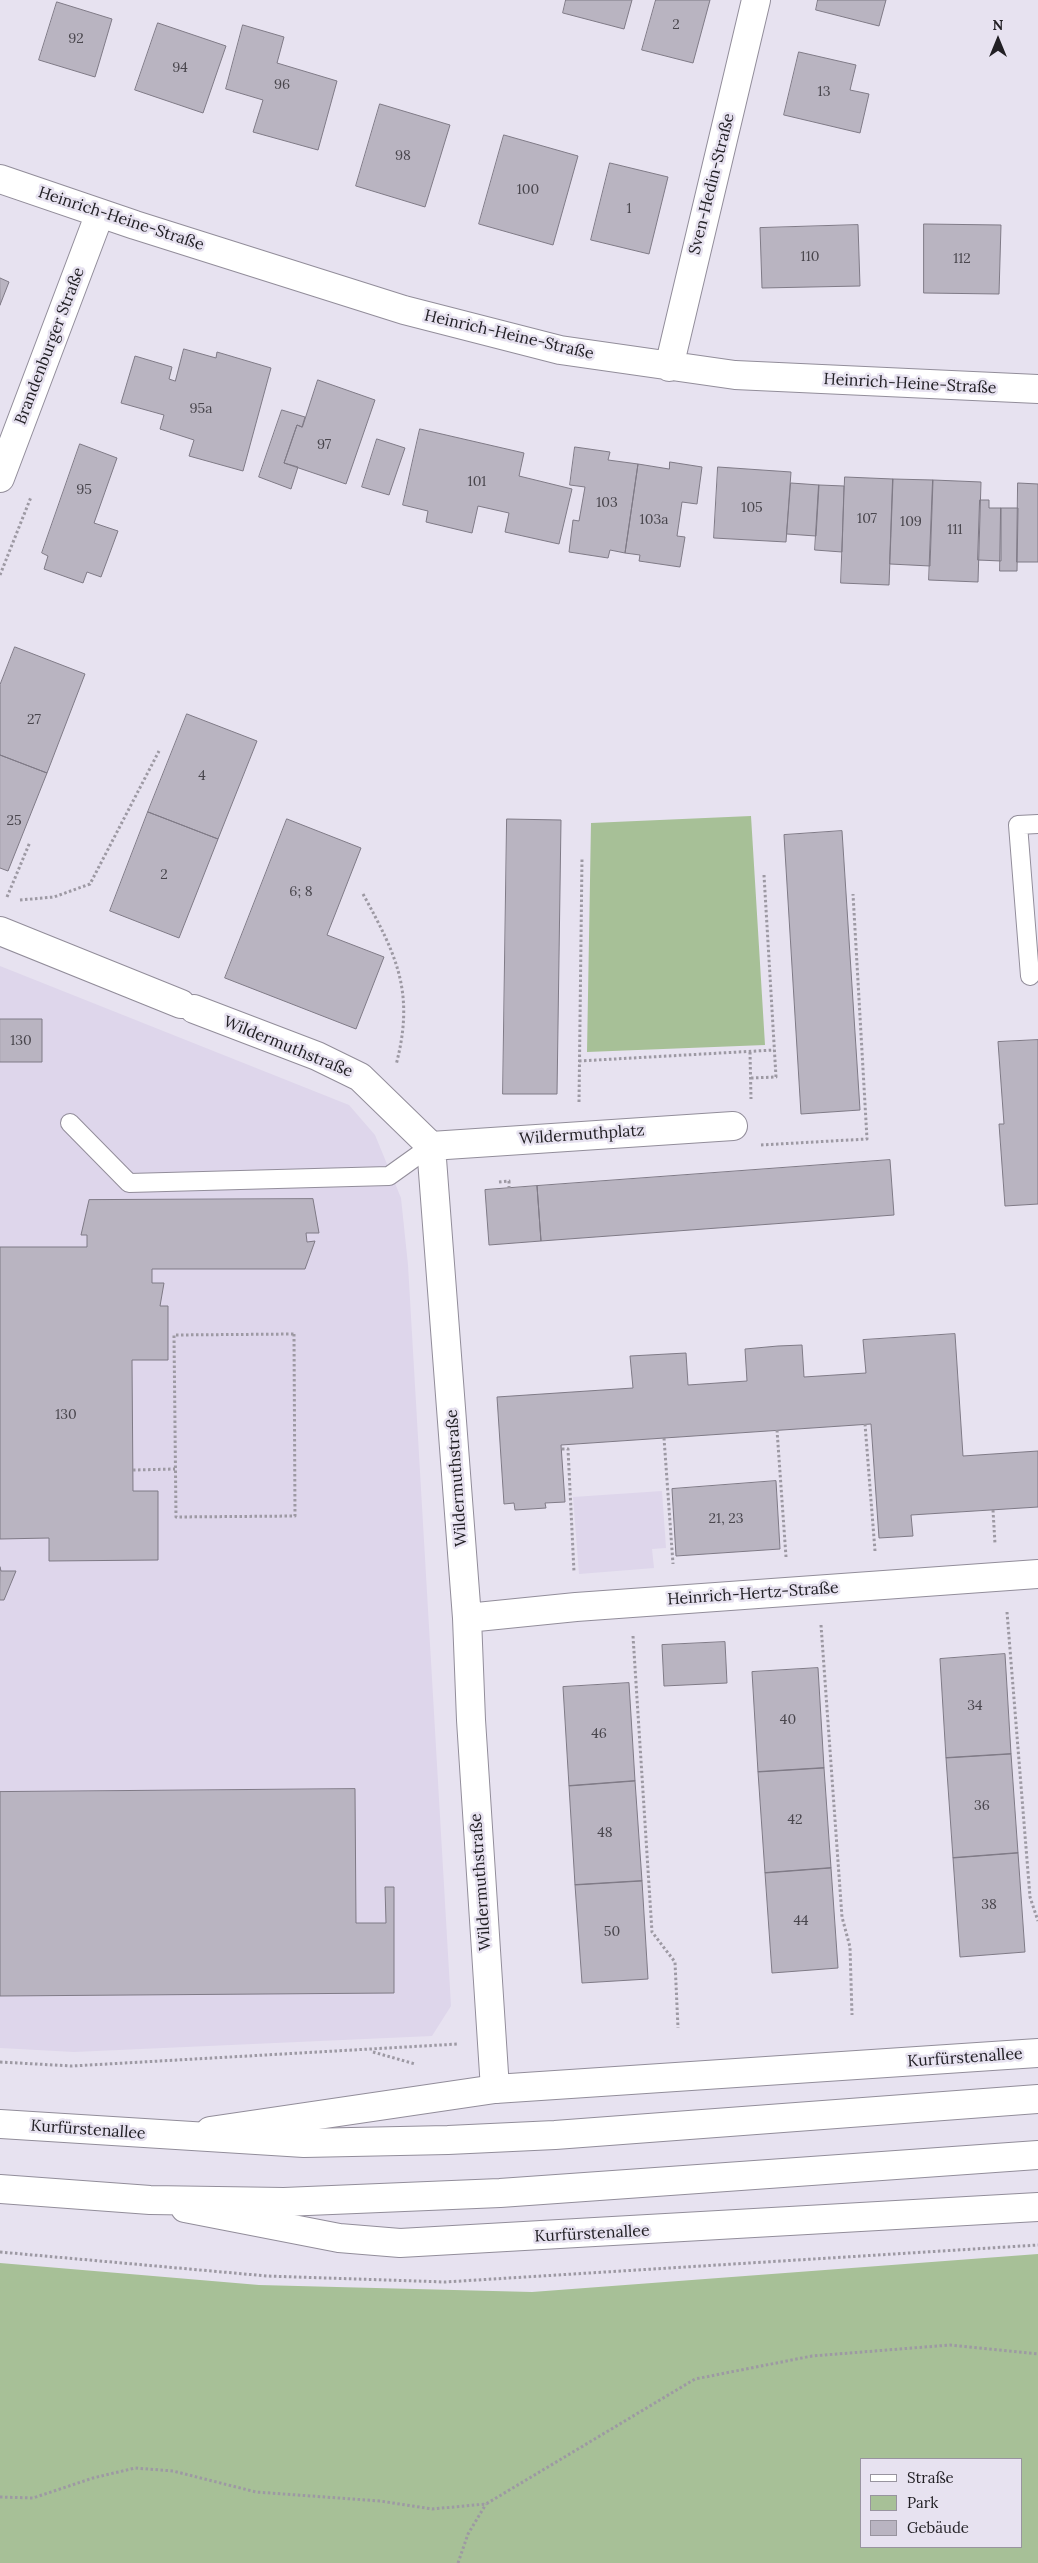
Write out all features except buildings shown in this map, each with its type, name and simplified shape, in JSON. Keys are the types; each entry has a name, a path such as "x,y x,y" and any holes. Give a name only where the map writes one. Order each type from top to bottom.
{"street":[{"name":"Sven-Hedin-Straße","path":"669,368 756,0"},
{"name":"Heinrich-Heine-Straße","path":"0,179 100,214 413,312 560,350 669,368 735,375 1038,389"},
{"name":"Brandenburger Straße","path":"0,478 100,214"},
{"name":"Wildermuthstraße","path":"0,931 317,1056 360,1077 378,1092 431,1146 467,1618 471,1720 495,2089"},
{"name":"Wildermuthplatz","path":"431,1146 733,1126"},
{"name":"Heinrich-Hertz-Straße","path":"467,1618 576,1607 1038,1574"},
{"name":"Kurfürstenallee","path":"176,2136 495,2089 1038,2053"},
{"name":"Kurfürstenallee","path":"0,2124 304,2143 448,2140 555,2135 1038,2099"},
{"name":"Kurfürstenallee","path":"0,2189 150,2200 284,2202 500,2193 1038,2155"},
{"name":"Kurfürstenallee","path":"150,2200 339,2238 400,2243 1038,2207"}],"lane":[{"path":"1030,976 1018,825 1038,824"},
{"path":"70,1123 129,1183 389,1176 431,1146"}],"path":[{"path":"30,842 6,900 54,897 79,890 90,884 159,751"},
{"path":"578,1135 582,858"},
{"path":"751,1078 776,1077 764,875"},
{"path":"363,894 382,929 399,968 404,1009 401,1044 395,1068 378,1092"},
{"path":"753,1145 867,1138 853,894"},
{"path":"579,1061 774,1050"},
{"path":"499,1182 508,1181 509,1188"},
{"path":"294,1334 295,1516 176,1517 175,1469 174,1335 294,1334"},
{"path":"866,1424 878,1585"},
{"path":"777,1430 789,1591"},
{"path":"664,1438 676,1600"},
{"path":"562,1449 568,1449 576,1607"},
{"path":"133,1470 175,1469"},
{"path":"1004,1576 1030,1896 1038,1921"},
{"path":"819,1589 842,1917 850,1946 852,2015"},
{"path":"631,1603 652,1932 674,1962 678,2028"},
{"path":"0,2062 72,2066 370,2050 492,2041"},
{"path":"0,2252 267,2276 445,2282 1038,2245"},
{"path":"0,2497 33,2498 93,2478 135,2468 173,2471 256,2492 380,2501 432,2509 486,2504 695,2380 812,2356 950,2345 1038,2354"},
{"path":"459,2563 468,2534 486,2504"}],"shaded area":[{"path":"0,966 349,1105 375,1135 401,1198 408,1265 451,2006 432,2036 74,2052 0,2048"},
{"path":"662,1491 666,1548 652,1549 654,1568 579,1574 573,1497"}],"green space":[{"path":"751,816 765,1045 587,1052 591,823"},
{"path":"1038,2254 1038,2563 0,2563 0,2263 259,2285 532,2292"}]}
